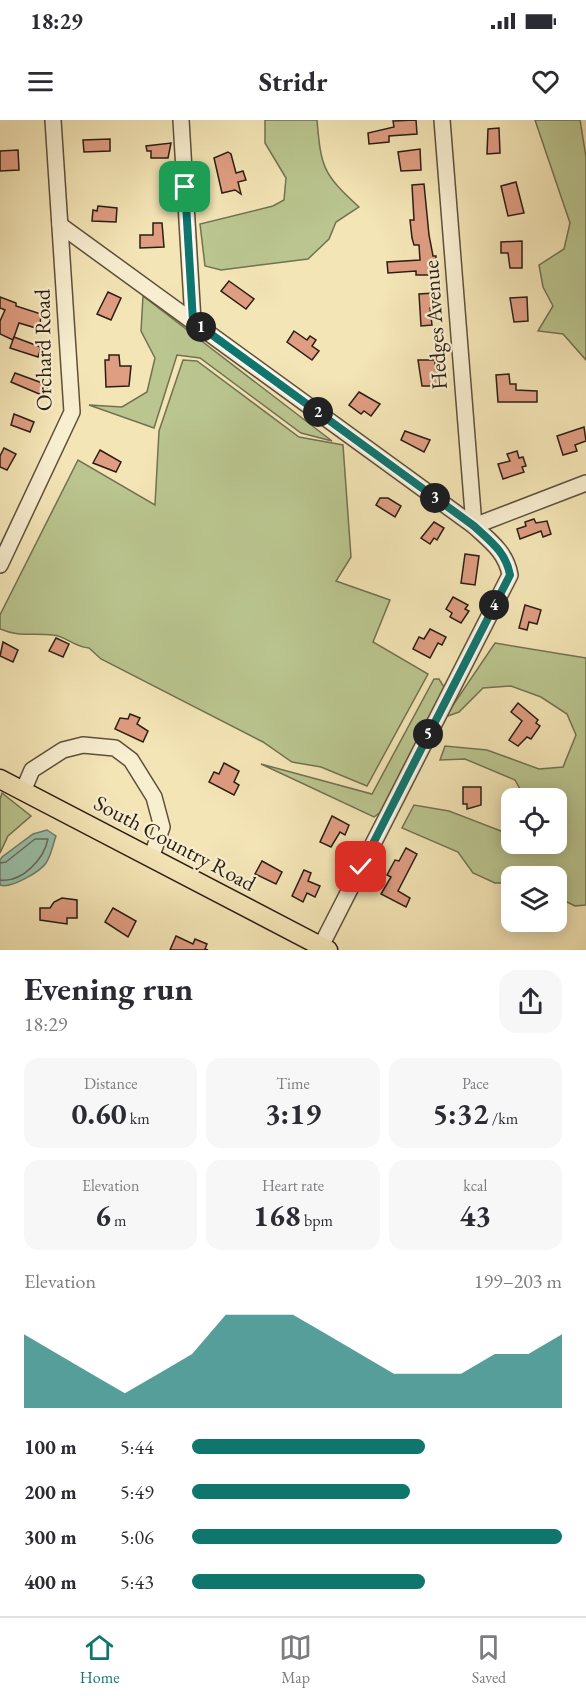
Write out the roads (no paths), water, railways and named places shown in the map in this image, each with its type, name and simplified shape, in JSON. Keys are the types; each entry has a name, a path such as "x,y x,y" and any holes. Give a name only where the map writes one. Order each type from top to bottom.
{"main road":[{"name":"South Country Road","path":"0,779 322,949"}],"street":[{"name":"Orchard Road","path":"0,564 72,412 53,120"},
{"path":"181,120 193,321"},
{"name":"Hedges Avenue","path":"442,120 474,526"},
{"path":"60,225 474,526 503,554 510,575 322,949"},
{"path":"474,526 586,483"},
{"path":"23,791 32,770 63,750 83,745 115,748 131,760 154,797 162,826 151,858"}],"water":[{"path":"47,830 56,836 46,863 25,879 11,885 0,885 2,857 33,834"}]}
